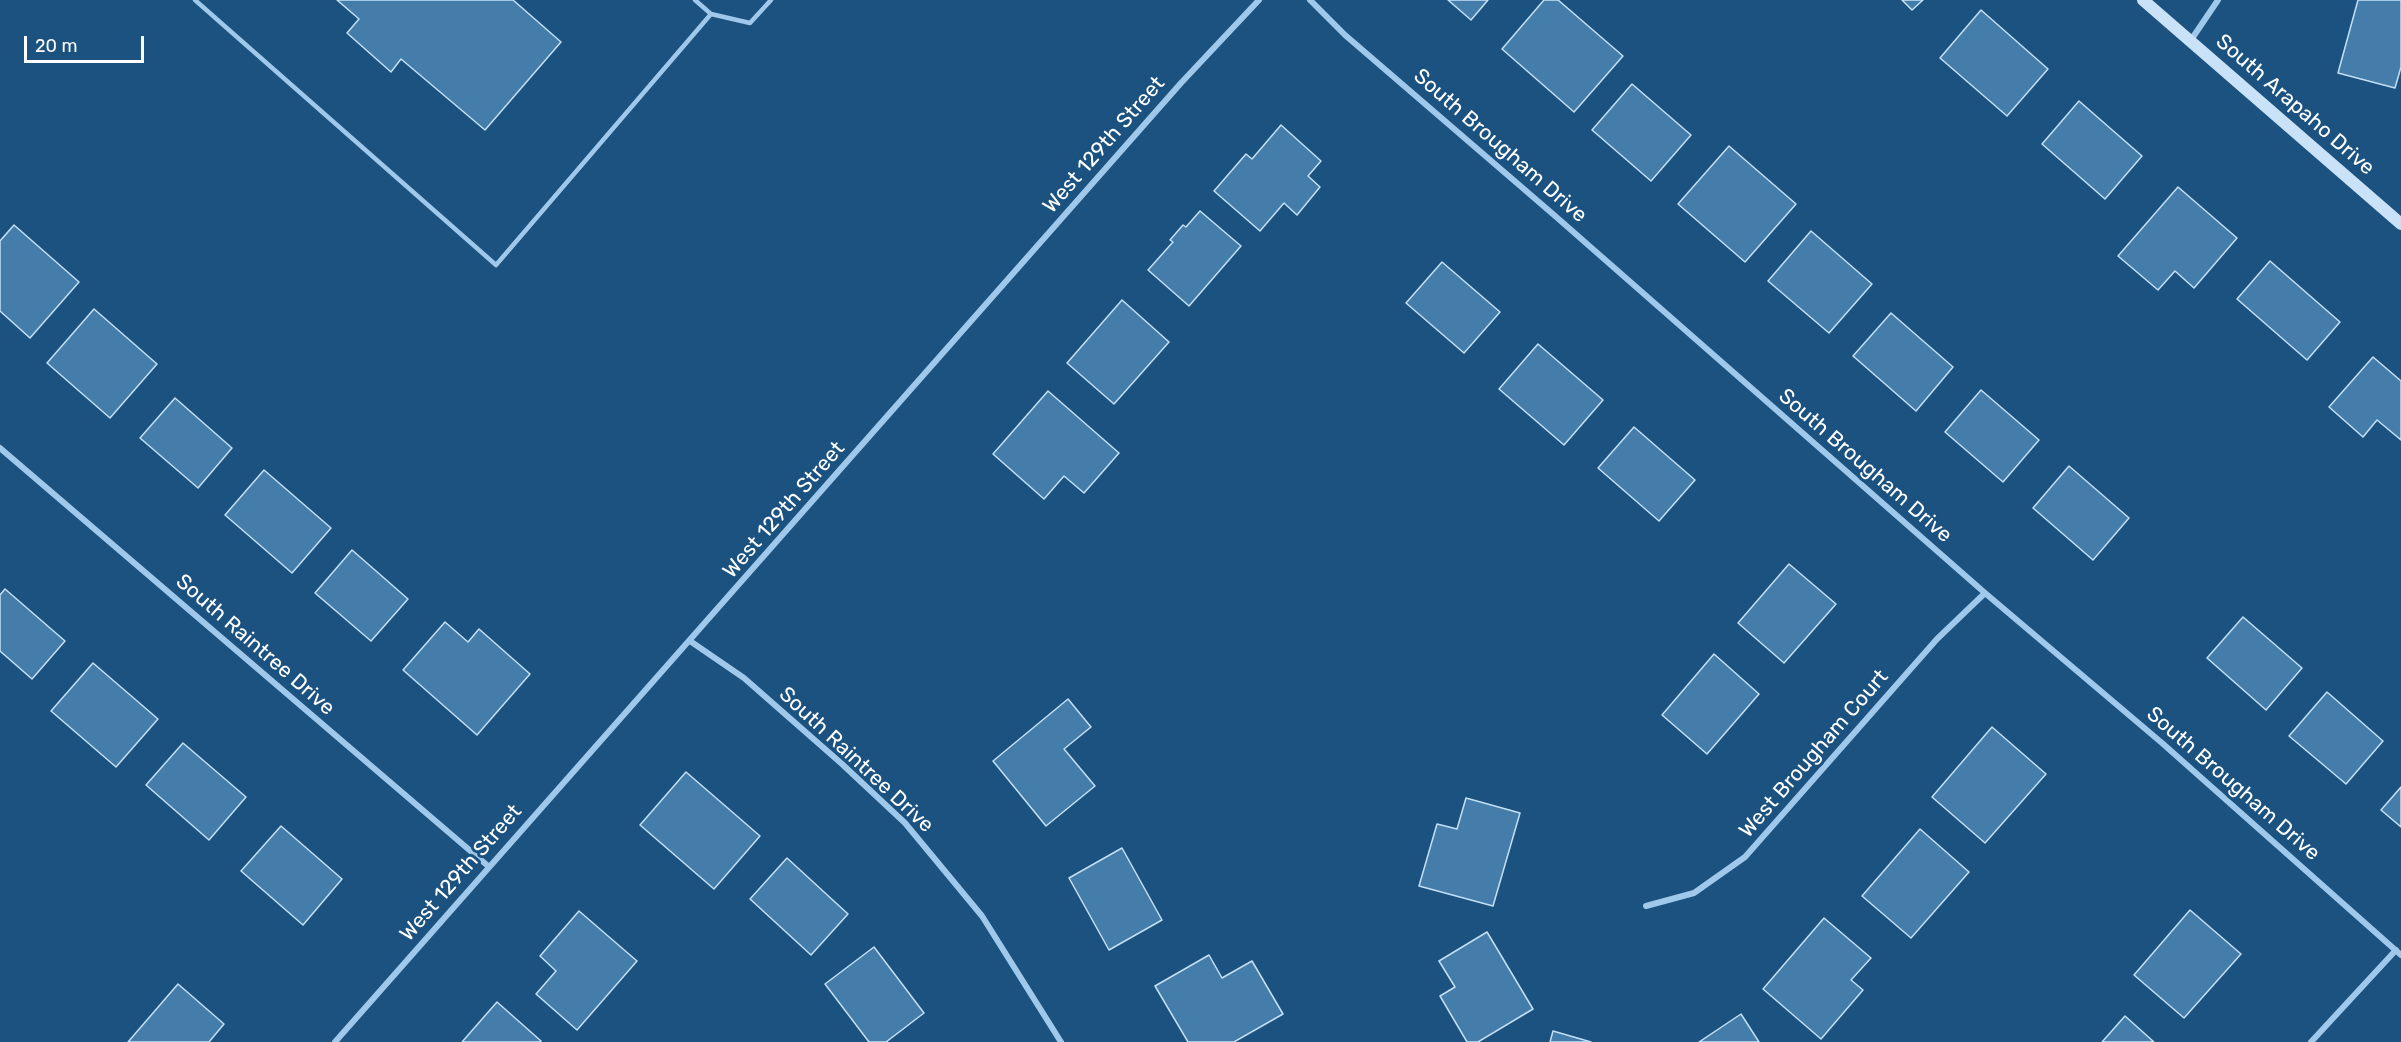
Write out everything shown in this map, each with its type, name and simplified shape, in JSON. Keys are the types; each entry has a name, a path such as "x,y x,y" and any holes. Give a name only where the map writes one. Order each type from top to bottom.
{"street":[{"name":"West 129th Street","path":"334,1042 1180,83 1259,0"},
{"name":"South Brougham Drive","path":"1310,0 1345,35 1985,593 2162,743 2398,952"},
{"name":"South Arapaho Drive","path":"2143,0 2401,224"},
{"name":"South Arapaho Drive","path":"2191,40 2218,0"},
{"name":"South Raintree Drive","path":"0,448 488,866"},
{"name":"West Brougham Court","path":"1646,906 1694,893 1745,857 1937,639 1985,593"},
{"name":"South Raintree Drive","path":"690,641 744,678 842,764 904,823 982,916 1061,1042"},
{"path":"2311,1042 2398,952"}],"lane":[{"path":"195,0 496,264 711,14"},
{"path":"695,0 711,14 750,23 771,0"}],"building":[{"path":"337,0 513,0 561,42 485,130 401,59 391,72 347,33 359,19"},
{"path":"1448,0 1488,0 1471,20"},
{"path":"1544,0 1558,0 1623,56 1574,112 1502,49"},
{"path":"1902,0 1923,0 1912,10"},
{"path":"2358,0 2401,0 2401,67 2395,88 2338,73"},
{"path":"1981,10 2048,69 2007,116 1940,58"},
{"path":"1632,84 1691,135 1651,181 1592,130"},
{"path":"2079,101 2142,156 2105,199 2042,144"},
{"path":"1281,125 1321,161 1308,176 1320,187 1297,215 1284,203 1260,231 1214,191 1246,154 1252,159"},
{"path":"1729,146 1796,204 1745,262 1678,204"},
{"path":"2178,187 2237,238 2194,288 2175,271 2158,290 2118,256"},
{"path":"1200,211 1241,246 1189,306 1148,270 1173,242 1170,240 1183,225 1186,227"},
{"path":"14,225 79,282 30,338 0,311 0,241"},
{"path":"1811,231 1872,284 1829,333 1768,281"},
{"path":"2270,261 2340,322 2307,360 2237,299"},
{"path":"1442,262 1500,312 1464,353 1406,303"},
{"path":"1122,300 1169,342 1114,404 1067,363"},
{"path":"94,309 157,364 110,418 47,363"},
{"path":"1891,313 1953,367 1916,411 1853,356"},
{"path":"1538,344 1603,400 1564,445 1499,389"},
{"path":"2373,357 2401,381 2401,440 2377,420 2363,437 2329,407"},
{"path":"1981,390 2039,440 2003,482 1945,432"},
{"path":"1048,391 1119,453 1084,493 1064,476 1044,499 993,454"},
{"path":"175,398 232,448 198,488 140,438"},
{"path":"1634,427 1695,480 1659,521 1598,468"},
{"path":"2069,466 2129,518 2093,560 2033,508"},
{"path":"264,470 331,528 292,573 225,515"},
{"path":"352,550 408,599 371,641 315,593"},
{"path":"1789,564 1836,604 1784,663 1738,623"},
{"path":"5,589 65,641 32,679 0,651 0,595"},
{"path":"2243,617 2302,668 2266,710 2207,658"},
{"path":"445,622 468,642 479,629 530,674 477,735 403,670"},
{"path":"1714,654 1759,694 1707,754 1662,715"},
{"path":"93,663 158,719 116,767 51,711"},
{"path":"2327,692 2383,741 2346,784 2289,736"},
{"path":"1068,699 1091,727 1064,749 1095,786 1046,826 993,761"},
{"path":"1992,727 2046,774 1985,843 1932,797"},
{"path":"183,743 246,797 209,840 146,785"},
{"path":"686,772 760,836 714,889 640,825"},
{"path":"2401,787 2401,827 2381,810"},
{"path":"1466,798 1520,813 1493,906 1419,886 1437,824 1457,829"},
{"path":"281,826 342,879 303,925 241,871"},
{"path":"1920,829 1969,872 1911,938 1862,896"},
{"path":"1122,848 1162,920 1109,950 1069,878"},
{"path":"787,858 848,914 811,955 750,899"},
{"path":"2190,910 2241,954 2184,1018 2134,975"},
{"path":"579,911 637,961 577,1030 536,994 556,971 540,956"},
{"path":"1824,918 1871,958 1851,980 1863,990 1821,1039 1763,989"},
{"path":"1487,932 1533,1009 1478,1042 1467,1042 1440,996 1455,987 1439,961"},
{"path":"874,947 924,1013 886,1042 869,1042 825,984"},
{"path":"1209,955 1222,978 1252,961 1283,1014 1234,1042 1188,1042 1155,986"},
{"path":"178,984 224,1024 209,1042 128,1042"},
{"path":"497,1002 541,1041 462,1042"},
{"path":"1741,1014 1759,1042 1699,1042"},
{"path":"2125,1016 2154,1042 2102,1042"},
{"path":"1553,1031 1591,1042 1550,1042"}]}
